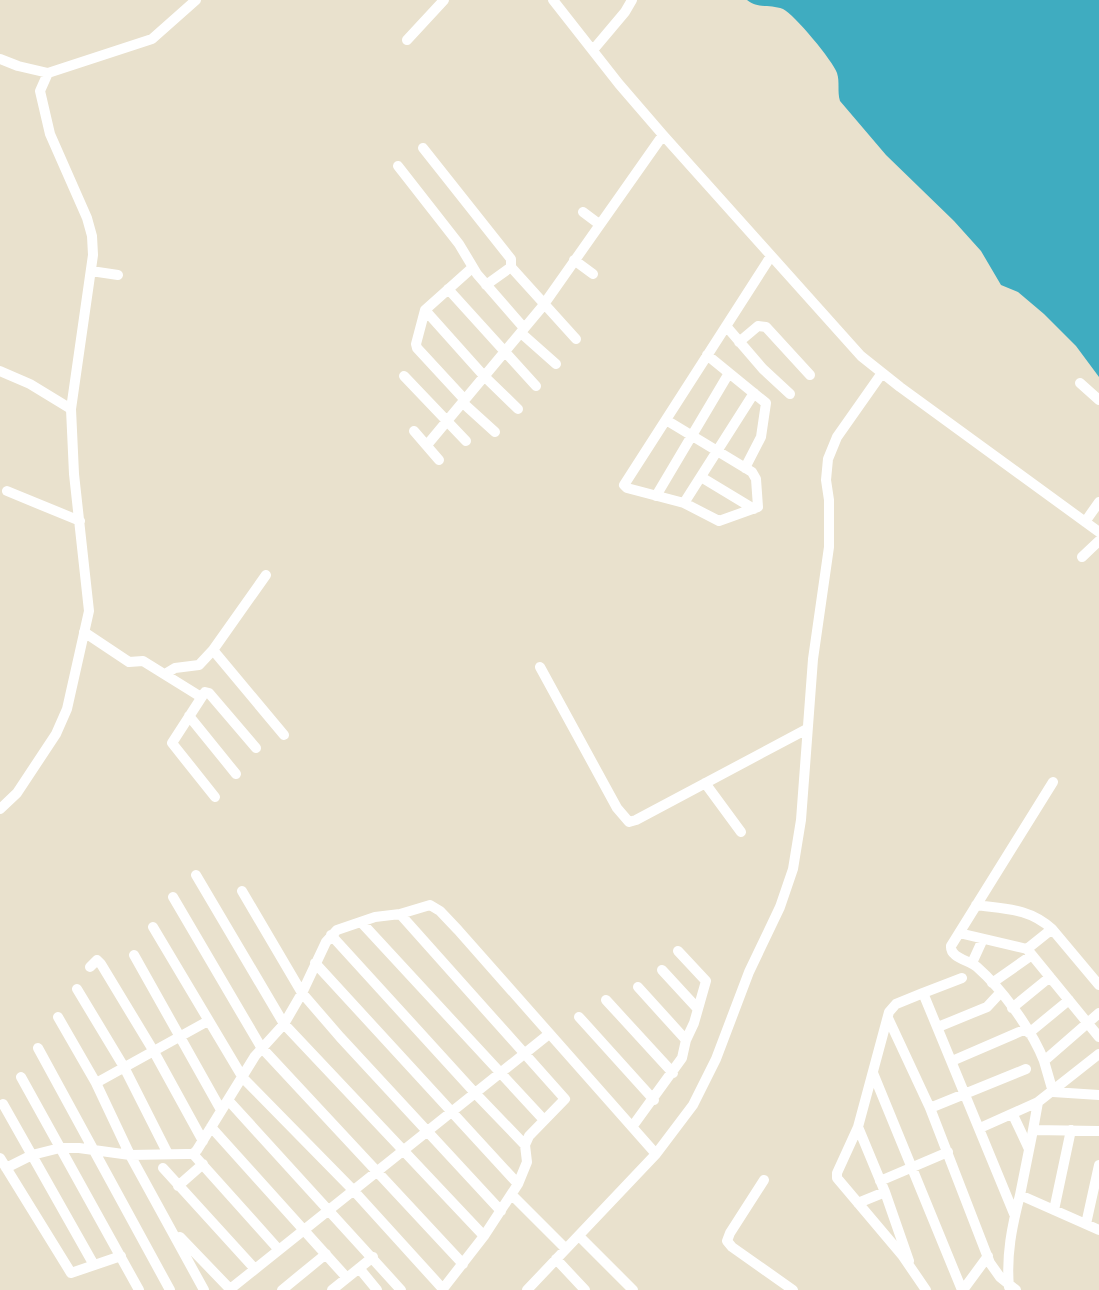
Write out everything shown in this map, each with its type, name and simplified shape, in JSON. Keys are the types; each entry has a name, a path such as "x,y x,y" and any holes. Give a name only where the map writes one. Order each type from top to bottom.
{"street":[{"path":"0,59 48,73 152,39 196,0"},
{"path":"406,40 444,0"},
{"path":"553,0 663,135 861,356 1099,532"},
{"path":"593,50 625,12 632,0"},
{"path":"0,809 17,793 61,723 67,709 72,678 89,611 74,474 71,409 93,255 92,236 87,218 51,134 40,91 48,73"},
{"path":"427,445 544,304 663,135"},
{"path":"423,148 512,260 511,267 486,285"},
{"path":"398,166 459,244 472,268 522,330 556,364"},
{"path":"583,212 599,224"},
{"path":"666,420 752,472 756,480 759,505 754,509 719,521 684,503 627,488 624,485 771,256"},
{"path":"574,260 593,274"},
{"path":"511,267 576,339"},
{"path":"472,268 425,310 416,346 464,401 495,432"},
{"path":"91,271 118,274"},
{"path":"448,289 536,386"},
{"path":"425,310 518,410"},
{"path":"726,326 790,394"},
{"path":"739,342 758,326 766,327 810,375"},
{"path":"707,355 766,403"},
{"path":"0,371 30,384 71,409"},
{"path":"656,496 729,373"},
{"path":"526,1290 656,1155 693,1105 709,1076 749,972 784,897 799,840 813,659 829,548 829,500 826,480 828,459 837,437 882,373"},
{"path":"404,376 465,441"},
{"path":"1080,383 1099,400"},
{"path":"746,468 761,437 766,403 770,395 781,386"},
{"path":"684,503 754,393"},
{"path":"414,431 439,460"},
{"path":"701,477 754,509"},
{"path":"7,491 80,521"},
{"path":"1085,522 1099,502"},
{"path":"1082,557 1099,541"},
{"path":"165,674 175,668 199,665 213,650 266,575"},
{"path":"84,632 129,662 143,661 201,698"},
{"path":"213,650 284,735"},
{"path":"540,667 617,808 626,820 636,820 807,729"},
{"path":"214,797 172,743 207,691 256,748"},
{"path":"189,716 236,774"},
{"path":"1053,782 976,905 951,950 956,956 972,963 1012,1008 1028,1031 1044,1061 1053,1092"},
{"path":"705,783 741,832"},
{"path":"196,875 284,1024 483,1236"},
{"path":"242,891 302,993 501,1210"},
{"path":"172,897 261,1047 463,1264"},
{"path":"976,905 1030,913 1041,920 1099,986"},
{"path":"193,1154 261,1047 284,1024 331,935 337,930 375,917 400,914 426,906 436,908 458,930 656,1155"},
{"path":"400,914 565,1099 529,1136 525,1145 527,1162 515,1189 445,1287"},
{"path":"361,922 544,1120"},
{"path":"153,927 243,1078 445,1287 459,1290"},
{"path":"992,983 1030,952 1052,930"},
{"path":"959,933 1030,952 1099,1037"},
{"path":"331,935 525,1145"},
{"path":"972,963 983,939"},
{"path":"632,1127 682,1059 706,981 678,951"},
{"path":"134,955 221,1110"},
{"path":"90,967 94,961 99,961 153,1050 203,1141"},
{"path":"315,963 452,1113 566,1249"},
{"path":"662,970 697,1008"},
{"path":"1012,1008 1050,977"},
{"path":"926,1290 837,1176 858,1127 893,1006 962,978"},
{"path":"638,987 686,1040"},
{"path":"77,989 124,1067 168,1154"},
{"path":"923,993 1015,1216"},
{"path":"938,1027 987,1007 1000,993"},
{"path":"606,1000 673,1072"},
{"path":"952,1061 1028,1031 1070,1000"},
{"path":"1044,1061 1099,1013"},
{"path":"58,1017 96,1083 130,1155 204,1290"},
{"path":"579,1017 654,1100"},
{"path":"888,1017 930,1108 987,1256 996,1273 1011,1288"},
{"path":"96,1083 208,1021"},
{"path":"171,1228 230,1290 549,1034"},
{"path":"38,1048 170,1290"},
{"path":"980,1128 1038,1102 1099,1054"},
{"path":"930,1108 1026,1069"},
{"path":"873,1073 962,1290"},
{"path":"21,1077 139,1290"},
{"path":"1053,1092 1099,1095"},
{"path":"228,1100 401,1290"},
{"path":"1011,1288 1007,1274 1007,1261 1038,1102"},
{"path":"3,1104 94,1265"},
{"path":"1013,1114 1029,1149"},
{"path":"211,1127 347,1278"},
{"path":"858,1127 885,1192 911,1269"},
{"path":"1033,1130 1099,1131"},
{"path":"1054,1210 1071,1130"},
{"path":"121,1256 74,1273 69,1272 3,1163 60,1148 130,1155 193,1154 279,1250"},
{"path":"880,1181 948,1152"},
{"path":"178,1186 203,1164"},
{"path":"1086,1224 1099,1165"},
{"path":"163,1168 255,1269"},
{"path":"764,1180 727,1241 732,1247 793,1290"},
{"path":"858,1203 885,1192"},
{"path":"1020,1195 1099,1230"},
{"path":"579,1236 633,1290"},
{"path":"282,1290 326,1254"},
{"path":"962,1290 987,1256"},
{"path":"335,1289 373,1257"},
{"path":"556,1259 582,1289"},
{"path":"359,1268 377,1290"}],"water":[{"path":"747,0 1099,0 1099,377 1076,346 1044,314 1018,292 1001,285 981,251 954,221 886,155 840,101 837,73 804,28 783,9 751,3"}]}
